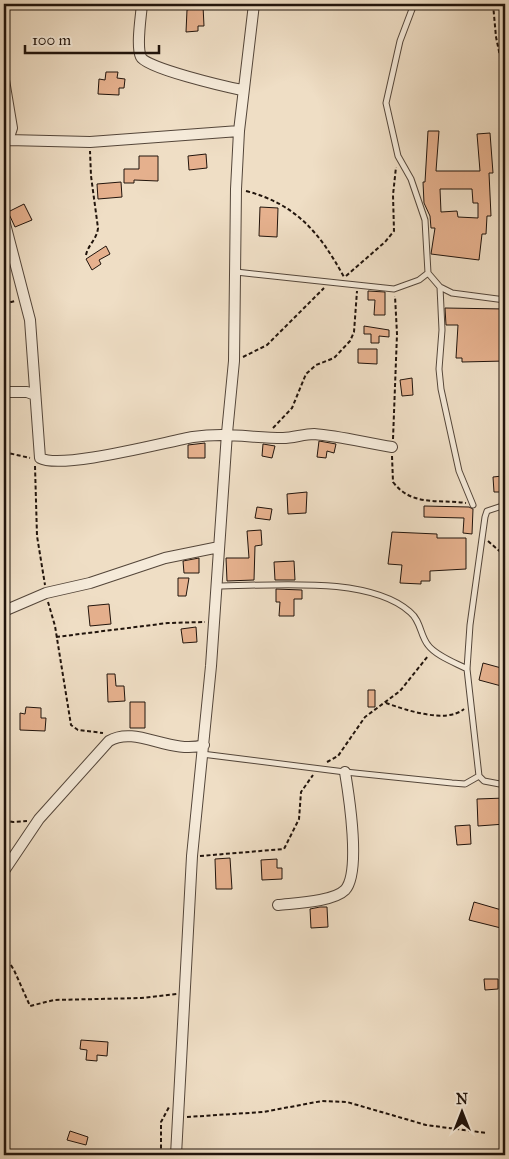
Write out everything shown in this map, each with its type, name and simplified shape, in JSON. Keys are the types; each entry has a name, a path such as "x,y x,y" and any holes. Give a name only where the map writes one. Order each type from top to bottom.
{"street":[{"path":"142,4 140,51 144,61 159,68 242,90"},
{"path":"176,1155 192,856 214,622 234,361 236,189 242,90 250,5"},
{"path":"4,80 12,128 22,141"},
{"path":"12,128 6,140 90,142 239,131"},
{"path":"4,220 5,234 24,298 33,345 38,450 40,458 44,460 96,457 160,446 191,438 227,434 285,438 312,434 392,447"},
{"path":"4,392 27,392 35,395"},
{"path":"4,611 46,593 90,583 165,558 220,547"},
{"path":"4,871 39,819 105,745 116,736 134,736 185,748 203,749"},
{"path":"278,905 336,896 345,890 350,881 352,820 346,772"}],"lane":[{"path":"414,4 400,41 386,103 398,156 411,180 425,220 428,273 440,287 452,293 468,297 505,300"},
{"path":"236,272 394,289 419,280 428,273"},
{"path":"440,287 442,330 439,370 441,389 453,449 473,505"},
{"path":"505,505 487,511 470,625 467,669 479,776 484,781 505,785"},
{"path":"216,586 326,586 378,593 410,611 420,625 427,645 467,669"},
{"path":"203,749 346,772 465,784 479,776"}],"path":[{"path":"493,4 496,37 505,80"},
{"path":"86,256 87,249 98,235 89,162 90,142"},
{"path":"236,189 264,196 294,212 324,242 345,278 385,242 394,231 393,196 398,156"},
{"path":"234,361 267,345 306,304 333,282"},
{"path":"264,436 287,415 298,397 302,380 310,369 334,358 350,341 354,332 357,286"},
{"path":"394,289 397,334 392,447 393,482 406,493 425,502 446,501 473,505"},
{"path":"4,304 24,298"},
{"path":"4,452 34,458 37,536 71,724 78,730 106,734"},
{"path":"482,536 505,556"},
{"path":"56,637 168,623 214,622"},
{"path":"192,856 284,849 299,819 301,792 319,768 338,756 365,718 400,692 433,650"},
{"path":"386,703 407,710 450,716 458,714 470,704"},
{"path":"4,820 13,822 39,819"},
{"path":"4,954 14,970 30,1006 54,1000 141,998 184,993"},
{"path":"161,1155 161,1122 178,1096"},
{"path":"177,1118 263,1112 322,1101 347,1102 426,1125 487,1133"}],"building":[{"path":"191,6 203,6 204,26 198,26 198,31 186,32 187,10 191,9"},
{"path":"106,72 118,72 117,78 125,79 124,88 119,88 119,95 98,94 99,79 105,80"},
{"path":"428,131 439,131 436,171 480,171 477,134 490,133 493,173 489,173 491,216 487,216 486,234 482,234 479,260 431,254 435,228 431,228 430,216 424,203 423,182 425,182","holes":["440,189 472,189 473,203 478,203 478,218 458,217 457,211 441,212"]},
{"path":"206,154 207,168 189,170 188,156"},
{"path":"139,156 158,156 158,181 134,180 134,183 124,183 124,169 139,169"},
{"path":"121,182 122,197 98,199 97,184"},
{"path":"24,204 32,220 15,227 8,212"},
{"path":"260,207 278,208 277,237 259,236"},
{"path":"106,246 110,254 99,260 101,264 92,270 86,259"},
{"path":"368,291 385,292 385,315 374,315 375,300 368,300"},
{"path":"445,308 505,309 505,361 462,362 462,358 456,358 458,325 446,325"},
{"path":"364,326 389,330 389,337 379,336 379,343 371,343 371,334 364,334"},
{"path":"358,349 377,349 377,364 358,363"},
{"path":"412,378 413,395 402,396 400,380"},
{"path":"319,441 336,444 334,453 327,451 326,458 317,457"},
{"path":"205,443 205,458 188,458 188,445"},
{"path":"263,444 275,446 272,458 262,456"},
{"path":"502,476 503,492 494,492 493,477"},
{"path":"307,492 306,513 288,514 287,494"},
{"path":"424,506 469,507 473,509 472,534 463,533 464,518 424,517"},
{"path":"257,507 272,509 270,520 255,518"},
{"path":"261,530 262,545 255,546 254,580 227,581 226,558 249,558 247,531"},
{"path":"392,532 437,534 437,538 466,538 466,569 430,571 430,581 421,581 421,584 400,583 402,565 388,564"},
{"path":"199,558 199,573 184,573 183,561"},
{"path":"294,561 295,580 275,580 274,562"},
{"path":"178,578 189,578 186,596 178,596"},
{"path":"276,589 302,590 302,599 294,599 294,616 279,616 280,602 276,602"},
{"path":"109,604 111,624 90,626 88,606"},
{"path":"196,627 197,642 183,643 181,629"},
{"path":"483,663 505,669 505,687 479,680"},
{"path":"107,674 115,674 116,686 124,686 125,701 108,702"},
{"path":"368,690 375,690 375,707 368,707"},
{"path":"130,702 145,702 145,728 130,728"},
{"path":"26,707 41,708 41,718 46,718 45,731 20,730 20,713 25,714"},
{"path":"505,798 505,824 478,826 477,799"},
{"path":"470,825 471,844 457,845 455,826"},
{"path":"230,858 232,889 216,889 215,859"},
{"path":"277,859 277,868 282,868 282,879 262,880 261,860"},
{"path":"474,902 505,911 505,929 469,920"},
{"path":"327,907 328,927 311,928 310,909"},
{"path":"484,979 498,979 498,989 485,990"},
{"path":"81,1040 108,1042 107,1056 97,1055 97,1061 86,1060 87,1050 80,1049"},
{"path":"70,1131 88,1137 86,1145 67,1140"}]}
